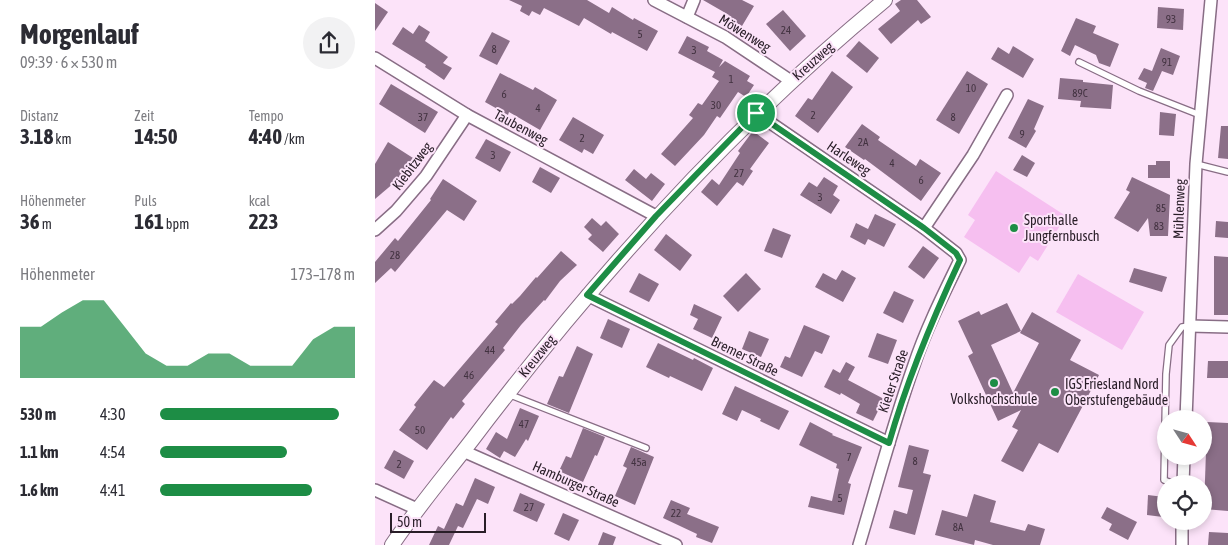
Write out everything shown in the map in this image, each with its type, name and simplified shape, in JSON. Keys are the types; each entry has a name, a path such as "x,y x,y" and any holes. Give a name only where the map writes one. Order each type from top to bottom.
{"street":[{"name":"Möwenweg","path":"654,0 725,37 791,81"},
{"path":"687,17 694,0"},
{"name":"Kreuzweg","path":"392,545 417,509 507,394 587,295 656,216 756,113 836,40 885,0"},
{"name":"Mühlenweg","path":"1186,410 1196,164 1211,0"},
{"name":"Taubenweg","path":"375,58 467,114 656,216"},
{"path":"924,228 973,156 1007,95"},
{"name":"Harleweg","path":"756,113 924,228 956,253 960,260"},
{"name":"Kiebitzweg","path":"375,230 396,211 427,176 467,114"},
{"name":"Kieler Straße","path":"859,545 914,364 960,260"},
{"name":"Bremer Straße","path":"587,295 889,443"},
{"path":"1190,326 1228,327"},
{"name":"Hamburger Straße","path":"463,451 676,545"},
{"path":"375,490 417,509"},
{"path":"1182,530 1182,545"}],"lane":[{"path":"1079,62 1139,91 1201,114"},
{"path":"1196,164 1228,172"},
{"path":"1164,475 1169,345 1182,327 1190,326"},
{"name":"Kreuzweg","path":"507,394 646,448"}],"shaded area":[{"name":"Sporthalle Jungfernbusch","path":"996,171 1066,216 1038,261 1030,256 1019,273 964,237 975,220 968,215"},
{"path":"1078,274 1144,312 1122,350 1056,312"}],"building":[{"path":"509,0 587,0 609,13 612,7 633,20 634,18 658,31 647,51 612,32 611,34 584,18 579,26 544,8 540,15 532,11 529,16 520,11 522,6"},
{"path":"703,0 742,0 754,6 742,26 727,18 729,15"},
{"path":"901,0 917,0 931,17 921,24 918,20 891,44 878,29 900,11 895,4"},
{"path":"375,3 388,12 375,31"},
{"path":"1158,7 1184,9 1183,30 1157,28"},
{"path":"783,10 806,36 790,51 766,24"},
{"path":"1076,18 1096,26 1093,33 1119,44 1110,67 1099,63 1096,55 1075,45 1070,56 1061,51"},
{"path":"419,25 430,32 425,41 448,57 443,63 452,68 444,80 425,67 426,65 392,44 403,27 413,34"},
{"path":"492,32 510,41 497,65 479,56"},
{"path":"687,36 709,47 707,51 723,60 719,67 725,61 750,76 747,81 754,85 746,97 738,92 720,118 717,116 704,135 675,166 661,154 693,118 689,115 698,103 702,105 719,81 712,77 715,72 678,53"},
{"path":"859,41 879,58 867,73 846,56"},
{"path":"1013,46 1034,59 1023,78 991,59 998,47 1009,54"},
{"path":"1161,48 1180,56 1173,75 1162,71 1153,91 1145,88 1147,83 1138,79 1144,68 1152,71"},
{"path":"832,71 853,87 818,133 795,116 808,98 812,100"},
{"path":"967,71 988,84 959,134 936,120"},
{"path":"500,73 533,90 535,87 557,100 540,130 509,112 508,115 485,102"},
{"path":"1060,78 1113,85 1111,109 1080,107 1081,101 1058,99"},
{"path":"391,84 438,112 425,133 379,104"},
{"path":"1028,99 1044,106 1034,129 1036,131 1026,148 1008,138"},
{"path":"1160,112 1176,114 1174,136 1159,135"},
{"path":"573,117 604,135 593,154 584,149 582,153 559,140"},
{"path":"862,124 880,137 878,140 916,166 920,159 941,173 921,201 865,159 845,147"},
{"path":"1221,126 1228,126 1228,159 1218,158"},
{"path":"753,131 769,143 750,169 753,171 743,186 737,182 717,206 701,192 712,179 719,185 740,153 738,151"},
{"path":"486,139 511,152 500,172 475,158"},
{"path":"388,142 413,158 401,177 375,199 375,164"},
{"path":"1022,155 1035,163 1027,177 1013,170"},
{"path":"1156,161 1170,161 1170,178 1148,178 1148,165 1156,165"},
{"path":"540,167 560,178 551,193 532,182"},
{"path":"634,169 646,179 651,173 665,184 652,201 625,180"},
{"path":"824,177 838,186 833,195 840,200 831,214 800,195 809,182 817,187"},
{"path":"1132,177 1170,195 1168,236 1150,236 1148,218 1138,232 1114,218 1130,192 1126,190"},
{"path":"443,179 477,201 464,221 447,210 395,272 391,268 375,283 375,262 395,238 398,241 431,200"},
{"path":"875,214 896,224 884,247 868,239 865,245 850,237 856,223 868,229"},
{"path":"592,218 601,226 606,221 619,234 603,252 588,239 592,235 584,227"},
{"path":"1216,221 1228,222 1228,238 1215,237"},
{"path":"773,228 791,235 782,258 764,251"},
{"path":"666,234 692,255 680,271 654,250"},
{"path":"923,246 939,258 924,279 908,267"},
{"path":"561,251 577,265 560,281 545,301 521,325 503,348 505,350 462,401 465,404 453,419 451,417 427,450 399,430 416,407 414,405 434,380 444,387 498,324 495,322 511,303 520,296"},
{"path":"1214,256 1228,257 1228,315 1214,315"},
{"path":"1134,268 1167,277 1162,292 1129,282"},
{"path":"842,270 856,278 843,302 815,287 823,273 836,280"},
{"path":"639,273 659,284 649,302 629,292"},
{"path":"746,273 761,289 738,312 723,296"},
{"path":"894,291 914,300 903,323 883,313"},
{"name":"IGS Friesland Nord Oberstufengebäude","path":"1007,303 1021,331 991,345 1013,393 1039,343 1020,333 1032,312 1081,340 1070,360 1099,375 1058,453 1039,443 1023,472 1001,461 1018,430 1012,427 1021,410 998,421 968,356 973,353 958,321 979,311 981,315"},
{"path":"694,304 722,317 712,338 693,329 698,319 690,315"},
{"path":"608,319 630,329 622,348 600,338"},
{"path":"804,325 830,336 822,354 815,351 802,377 780,367 785,356 790,358"},
{"path":"749,331 769,339 761,357 742,349"},
{"path":"877,333 897,340 888,364 868,357"},
{"path":"658,343 713,368 702,391 646,367"},
{"path":"577,346 593,354 569,413 547,404 559,376 563,377"},
{"path":"1208,361 1228,361 1228,378 1207,378"},
{"path":"846,362 855,367 848,380 884,399 873,421 856,413 860,404 841,393 840,395 824,387 833,369 840,373"},
{"path":"735,386 789,411 779,430 742,410 737,421 722,414"},
{"path":"520,408 539,416 528,441 526,439 515,457 504,451 500,458 486,449 496,432 507,439"},
{"path":"810,422 832,435 862,447 848,483 851,484 844,515 808,507 811,496 832,501 839,469 836,468 837,464 799,445"},
{"path":"1213,422 1228,423 1228,511 1212,510 1212,475 1205,475 1206,465 1213,465"},
{"path":"583,428 605,437 583,482 559,471 566,456 571,458"},
{"path":"909,445 929,450 923,473 931,475 915,535 889,528 894,510 907,514 913,490 898,487"},
{"path":"631,447 654,457 635,505 615,496 627,468 623,466"},
{"path":"394,450 414,461 404,479 384,468"},
{"path":"475,478 495,487 488,504 477,499 463,528 458,526 449,545 429,545 438,526 444,529 456,503 463,506"},
{"path":"520,493 545,504 537,522 513,511"},
{"path":"974,494 996,501 990,522 1025,531 1028,524 1045,529 1040,545 993,545 975,540 974,545 935,535 942,510 967,517"},
{"path":"1148,495 1157,496 1157,516 1147,515"},
{"path":"671,500 690,508 687,514 719,527 712,543 696,537 697,534 663,518"},
{"path":"1107,507 1137,522 1128,540 1109,530 1112,524 1101,518"},
{"path":"563,513 579,520 569,541 554,534"},
{"path":"603,532 616,537 613,545 598,545"},
{"path":"1209,532 1228,533 1228,545 1208,545"}],"place":[{"name":"Sporthalle Jungfernbusch","path":"1014,228"},
{"name":"Volkshochschule","path":"994,383"},
{"name":"IGS Friesland Nord Oberstufengebäude","path":"1055,392"}],"route":[{"path":"756,113 924,228 956,253 960,260 914,364 889,443 587,295 656,216 756,113"}]}
